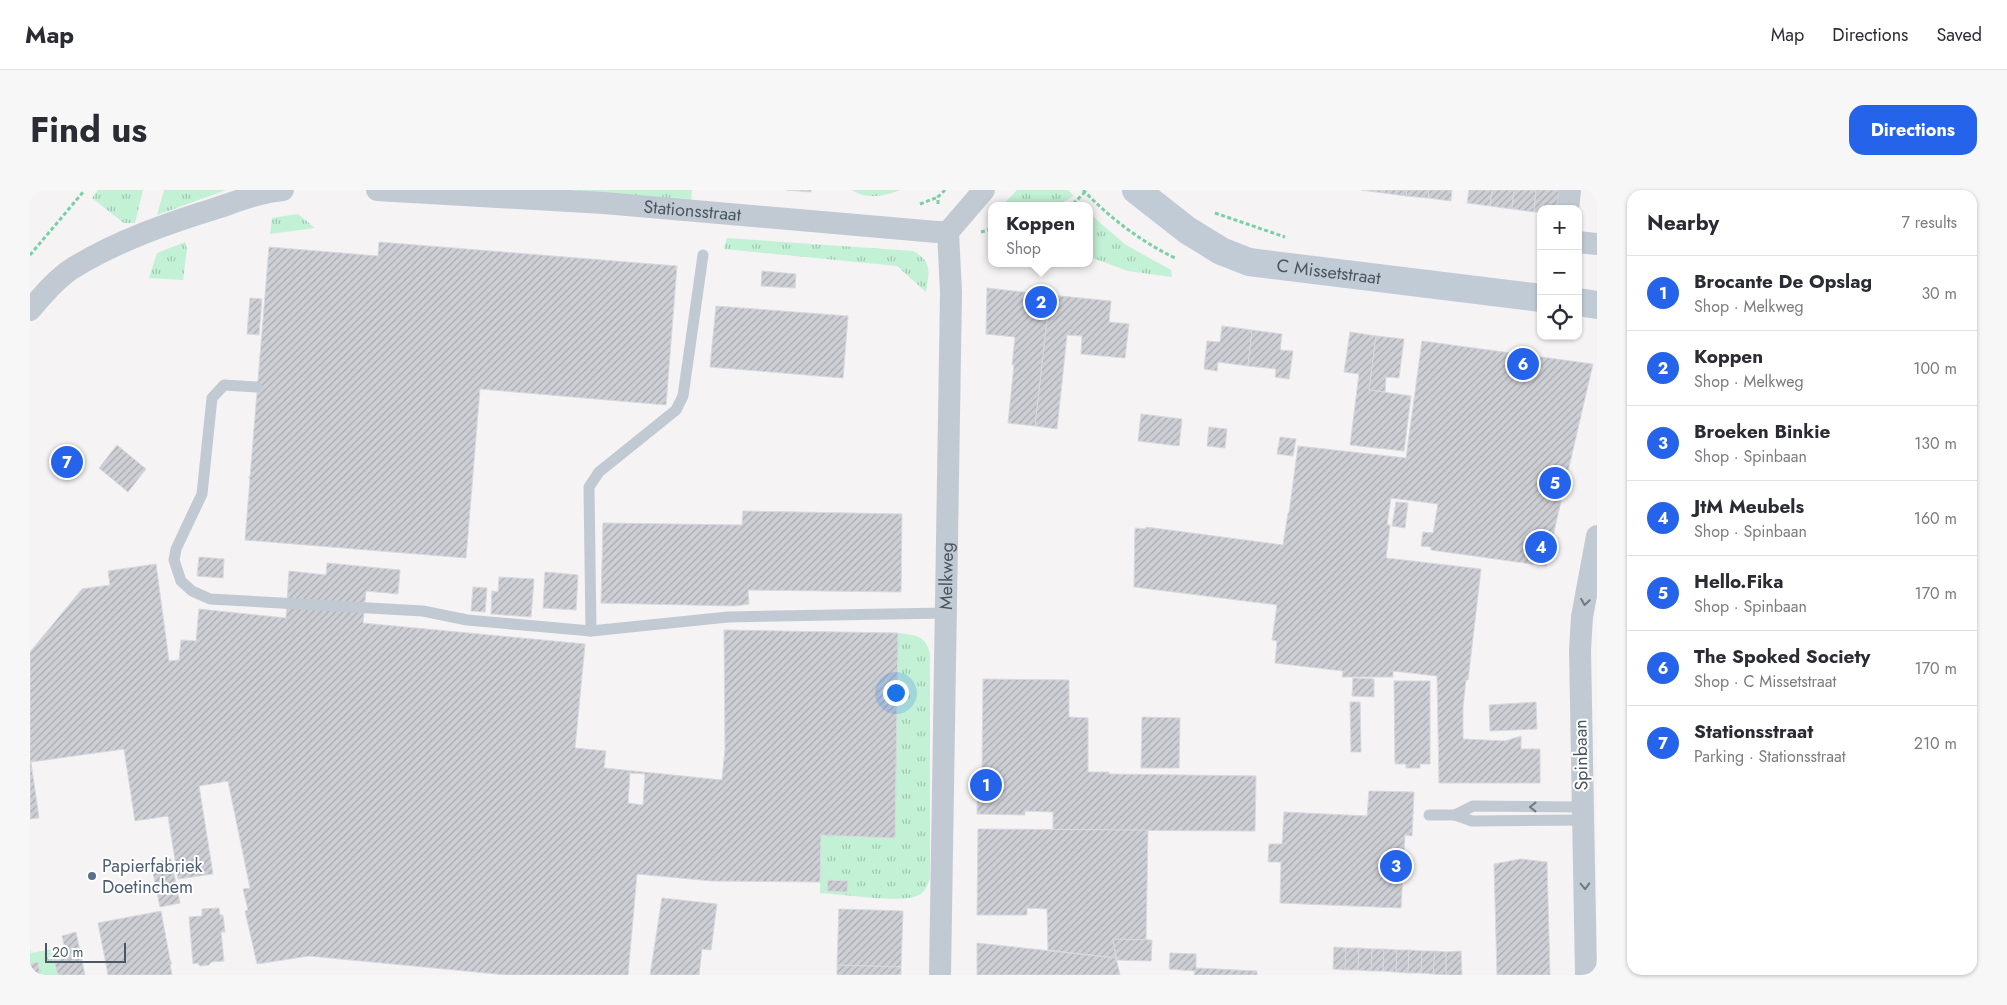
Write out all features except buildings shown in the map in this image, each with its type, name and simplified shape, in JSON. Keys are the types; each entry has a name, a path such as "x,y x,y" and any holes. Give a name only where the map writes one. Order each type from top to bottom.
{"street":[{"path":"30,310 46,291 72,269 108,249 199,214 271,191 283,190"},
{"name":"Stationsstraat","path":"377,190 604,203 948,232"},
{"path":"948,232 984,190"},
{"name":"C Missetstraat","path":"1136,190 1187,230 1221,251 1249,262 1537,298"},
{"path":"1568,205 1570,190"},
{"name":"Melkweg","path":"940,975 951,292 948,232"},
{"path":"1582,242 1597,244"},
{"path":"1582,303 1597,305"},
{"name":"Spinbaan","path":"1586,975 1590,852 1582,814 1589,758 1580,650 1581,625 1597,536"}],"lane":[{"path":"591,631 590,487 599,472 676,410 683,396 703,255"},
{"path":"257,387 224,385 212,398 202,494 176,549 174,560 181,581 192,591 210,599 423,611 466,620 591,631 728,617 945,613"},
{"path":"1429,815 1455,815 1473,806 1582,814"}],"path":[{"path":"30,255 84,191"},
{"path":"1075,202 1085,191 1108,215 1135,236 1177,258"},
{"name":"C Missetstraat","path":"1210,210 1292,239"}],"green space":[{"path":"98,190 143,190 135,223 124,223 92,198"},
{"path":"164,190 226,190 157,215"},
{"path":"577,190 692,190 691,202 577,192"},
{"path":"852,190 900,190 889,194 870,196"},
{"path":"1017,190 1068,190 1074,196 1063,202 1006,202"},
{"path":"298,214 315,228 270,234 272,218"},
{"path":"1093,217 1126,245 1171,270 1172,277 1128,271 1093,258"},
{"path":"727,238 913,251 924,259 927,264 926,292 897,266 724,249"},
{"path":"185,242 187,249 183,280 149,278 157,253"},
{"path":"898,633 919,637 926,643 930,654 930,879 923,892 911,898 886,899 820,893 821,835"},
{"path":"65,947 67,958 55,960 58,975 40,975 38,963 30,964 30,948 31,953"}],"place":[{"name":"Koppen","path":"1041,302"},
{"name":"The Spoked Society","path":"1523,364"},
{"name":"Stationsstraat","path":"67,462"},
{"name":"Hello.Fika","path":"1555,483"},
{"name":"JtM Meubels","path":"1541,547"},
{"name":"Brocante De Opslag","path":"986,785"},
{"name":"Broeken Binkie","path":"1396,866"},
{"name":"Papierfabriek Doetinchem","path":"92,876"}]}
